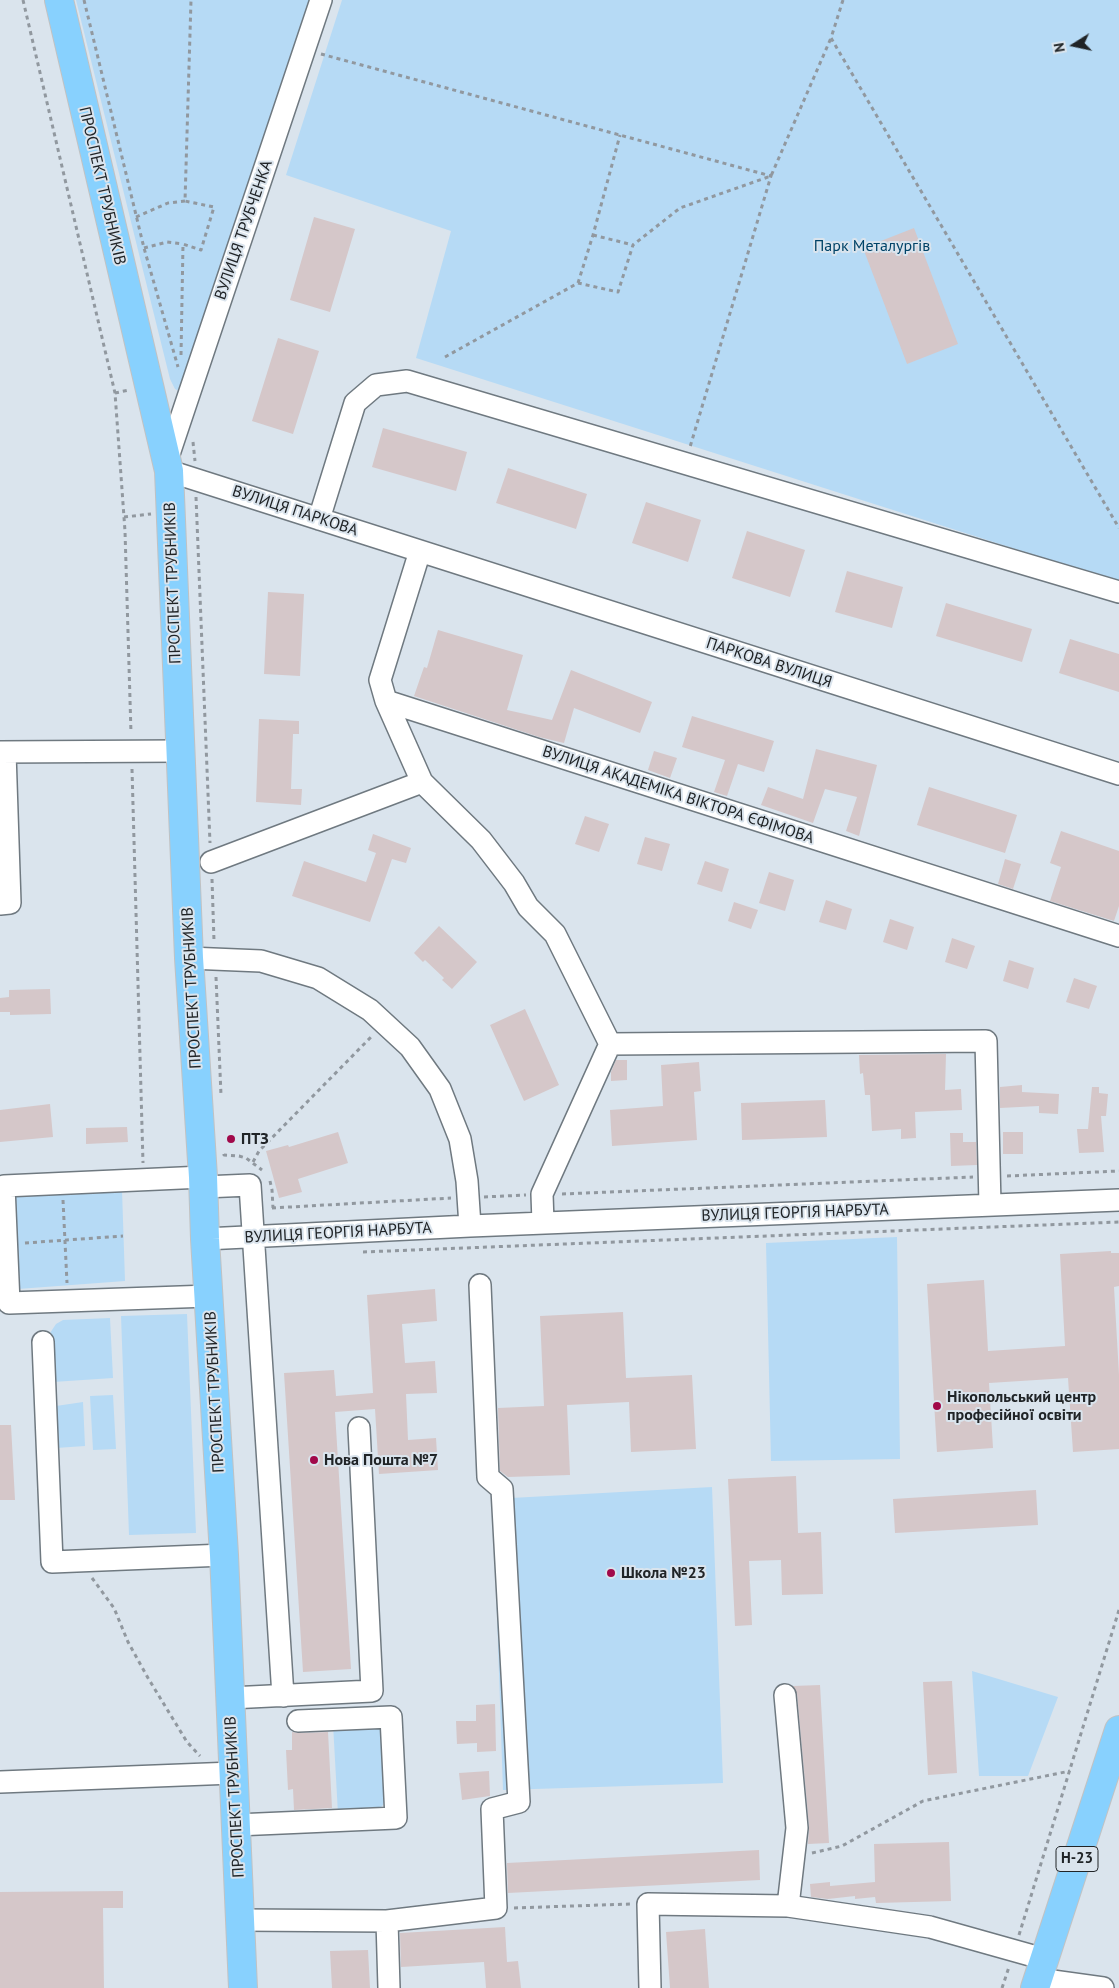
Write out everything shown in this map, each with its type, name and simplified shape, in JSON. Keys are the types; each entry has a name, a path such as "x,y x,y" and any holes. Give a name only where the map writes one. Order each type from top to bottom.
{"main road":[{"name":"ПРОСПЕКТ ТРУБНИКІВ","path":"59,0 168,466 180,751 202,958 205,1239 224,1555 243,1988"},
{"name":"Н-23","path":"1039,1975 1119,1730"}],"street":[{"name":"ВУЛИЦЯ ТРУБЧЕНКА","path":"168,466 321,0"},
{"path":"318,519 355,403 376,385 407,380 1119,592"},
{"name":"ВУЛИЦЯ ПАРКОВА","path":"168,466 197,480 420,551"},
{"path":"420,551 380,680 386,701 422,782 481,840 514,883 528,907 555,934 610,1044"},
{"name":"ПАРКОВА ВУЛИЦЯ","path":"420,551 1119,774"},
{"name":"ВУЛИЦЯ АКАДЕМІКА ВІКТОРА ЄФІМОВА","path":"386,701 1119,936"},
{"path":"0,904 10,903 2,752 180,751"},
{"path":"211,862 422,782"},
{"path":"202,958 261,961 318,978 370,1010 410,1047 440,1089 460,1138 470,1226"},
{"path":"610,1044 986,1041 990,1205"},
{"path":"543,1223 542,1194 610,1044"},
{"path":"209,1296 4,1304 7,1245 2,1186 144,1181 250,1185 283,1696"},
{"name":"ВУЛИЦЯ ГЕОРГІЯ НАРБУТА","path":"205,1239 470,1226 1119,1200"},
{"path":"240,1920 387,1921 496,1908 492,1809 519,1802 502,1489 488,1477 480,1285"},
{"path":"43,1342 52,1562 224,1555"},
{"path":"230,1698 372,1691 359,1428"},
{"path":"785,1695 797,1828 788,1906"},
{"path":"236,1825 396,1818 391,1717 298,1721"},
{"path":"0,1782 233,1773"},
{"path":"650,1988 648,1904 788,1906 930,1927 1014,1951 1039,1975 1103,1988"},
{"path":"387,1921 389,1988"}],"path":[{"path":"23,0 116,394 125,530 144,1181"},
{"path":"84,0 136,217 181,376"},
{"path":"185,201 191,0"},
{"path":"685,464 771,176 831,38 843,0"},
{"path":"831,38 1119,528"},
{"path":"305,50 771,176"},
{"path":"578,283 620,135"},
{"path":"445,357 578,283 618,292 633,246 680,208 771,176"},
{"path":"136,217 168,203 185,201 214,208 201,250 183,244 167,242 144,248"},
{"path":"593,235 633,246"},
{"path":"181,367 183,244"},
{"path":"193,437 197,480 195,509 211,862 202,958 222,1096"},
{"path":"250,1185 250,1167 259,1151 384,1023"},
{"path":"224,1146 224,1156"},
{"path":"252,1208 542,1194 1119,1171"},
{"path":"62,1184 67,1301"},
{"path":"362,1252 1119,1222"},
{"path":"7,1245 123,1236"},
{"path":"78,1560 114,1608 128,1642 187,1742 205,1761"},
{"path":"1002,1988 1119,1610"},
{"path":"794,1857 842,1846 923,1801 1071,1770"},
{"path":"496,1908 648,1904"}],"green space":[{"path":"76,0 309,0 188,386 183,393 175,389 170,379"},
{"name":"Парк Металургів","path":"342,0 1119,0 1119,582 416,358 451,231 286,175"},
{"path":"122,1190 125,1281 18,1289 15,1197"},
{"path":"897,1237 900,1459 771,1461 766,1243"},
{"path":"187,1314 196,1533 129,1535 121,1316"},
{"path":"110,1318 113,1378 53,1382 50,1333 56,1324 63,1320"},
{"path":"113,1395 116,1449 93,1450 90,1396"},
{"path":"83,1402 85,1446 56,1448 56,1406"},
{"path":"712,1487 723,1783 503,1790 493,1499"},
{"path":"972,1671 1058,1697 1028,1776 979,1776"},
{"path":"333,1724 379,1726 382,1735 386,1795 383,1805 376,1812 338,1814"}],"building":[{"path":"314,217 355,229 330,312 290,300"},
{"path":"914,228 958,344 907,364 863,248"},
{"path":"278,338 319,351 293,434 252,421"},
{"path":"383,428 467,452 456,491 372,467"},
{"path":"508,468 587,494 576,529 496,503"},
{"path":"646,502 701,520 688,562 632,543"},
{"path":"747,531 805,550 790,597 732,578"},
{"path":"847,571 903,587 892,628 835,612"},
{"path":"268,592 304,594 300,676 264,674"},
{"path":"946,603 1032,629 1022,662 936,636"},
{"path":"438,630 523,655 507,710 552,720 571,670 652,702 640,733 574,708 564,743 539,737 414,696 424,667 427,668"},
{"path":"1070,639 1119,654 1119,692 1059,673"},
{"path":"692,716 774,741 764,772 738,764 727,796 714,792 725,760 682,747"},
{"path":"259,719 299,721 299,734 293,734 291,789 302,789 301,805 256,802"},
{"path":"816,749 877,765 859,836 846,831 857,797 825,789 813,823 761,805 768,787 803,799"},
{"path":"654,751 677,758 670,778 648,770"},
{"path":"929,787 1017,815 1005,853 917,825"},
{"path":"585,816 609,824 599,852 575,844"},
{"path":"1061,831 1119,851 1119,906 1114,921 1050,901 1061,867 1050,863"},
{"path":"373,834 411,848 406,863 392,859 370,922 292,896 304,861 366,882 376,853 368,850"},
{"path":"645,837 670,844 662,871 637,864"},
{"path":"1005,859 1021,864 1013,889 998,884"},
{"path":"705,861 729,869 722,892 697,884"},
{"path":"769,872 794,880 785,911 759,903"},
{"path":"826,900 852,909 846,930 819,922"},
{"path":"734,902 758,910 751,929 728,921"},
{"path":"890,919 914,927 907,950 883,942"},
{"path":"439,926 477,962 452,989 442,980 444,978 425,960 423,962 414,953"},
{"path":"952,938 975,946 967,969 945,962"},
{"path":"1009,960 1034,968 1028,989 1003,981"},
{"path":"1074,978 1097,986 1089,1009 1066,1002"},
{"path":"50,989 51,1014 10,1015 10,1012 0,1012 0,998 9,997 9,990"},
{"path":"525,1009 559,1085 524,1101 490,1025"},
{"path":"946,1054 945,1090 961,1089 962,1110 915,1112 916,1138 901,1139 901,1129 872,1131 870,1095 865,1095 863,1073 860,1074 859,1055"},
{"path":"616,1060 627,1060 627,1080 611,1081 611,1072"},
{"path":"699,1062 701,1091 694,1092 697,1140 612,1146 610,1110 663,1106 661,1065"},
{"path":"1022,1085 1022,1092 1059,1094 1058,1114 1039,1113 1039,1106 1000,1108 1000,1087"},
{"path":"1092,1087 1099,1087 1099,1093 1108,1094 1106,1116 1101,1116 1104,1152 1079,1153 1077,1129 1088,1129"},
{"path":"825,1100 827,1137 742,1140 741,1103"},
{"path":"50,1104 53,1137 0,1142 0,1110"},
{"path":"127,1127 128,1142 86,1144 86,1128"},
{"path":"338,1132 348,1163 298,1179 302,1192 279,1198 266,1151 288,1145 289,1147"},
{"path":"1003,1132 1023,1132 1023,1154 1003,1154"},
{"path":"950,1133 963,1133 963,1142 976,1142 977,1165 951,1166"},
{"path":"1111,1251 1111,1253 1119,1253 1119,1286 1114,1287 1119,1375 1119,1449 1073,1452 1068,1378 989,1383 993,1448 937,1452 927,1284 984,1280 988,1351 1065,1346 1060,1254"},
{"path":"435,1289 437,1321 402,1324 405,1363 435,1361 437,1393 406,1394 408,1440 436,1438 438,1470 379,1474 375,1409 335,1412 351,1669 303,1672 284,1373 334,1370 336,1396 373,1393 367,1295"},
{"path":"623,1312 626,1378 692,1375 696,1449 631,1452 629,1402 567,1405 570,1475 508,1477 500,1471 498,1408 544,1406 540,1316"},
{"path":"0,1425 11,1425 15,1500 0,1500"},
{"path":"796,1476 798,1533 821,1532 823,1594 782,1595 781,1560 749,1561 752,1625 735,1626 728,1479"},
{"path":"1036,1490 1038,1525 895,1533 893,1499"},
{"path":"952,1681 957,1773 928,1775 923,1682"},
{"path":"820,1685 829,1843 808,1844 809,1827 797,1694 793,1686"},
{"path":"495,1704 496,1751 477,1752 477,1743 457,1744 456,1721 476,1721 476,1705"},
{"path":"292,1732 328,1732 332,1808 294,1810 293,1789 288,1790 286,1750 292,1750"},
{"path":"489,1771 490,1796 462,1800 459,1773"},
{"path":"949,1842 951,1901 876,1903 875,1897 855,1899 855,1896 828,1899 811,1897 810,1884 830,1882 830,1886 875,1882 874,1844"},
{"path":"759,1850 760,1880 508,1893 507,1863"},
{"path":"123,1891 123,1908 103,1908 104,1988 0,1988 0,1892"},
{"path":"505,1927 507,1962 518,1961 521,1988 486,1988 484,1962 401,1967 400,1933"},
{"path":"705,1929 709,1988 670,1988 666,1932"},
{"path":"368,1950 370,1988 332,1988 330,1951"}],"place":[{"name":"ПТЗ","path":"231,1139"},
{"name":"Нікопольський центр професійної освіти","path":"937,1406"},
{"name":"Нова Пошта №7","path":"314,1460"},
{"name":"Школа №23","path":"611,1573"}]}
